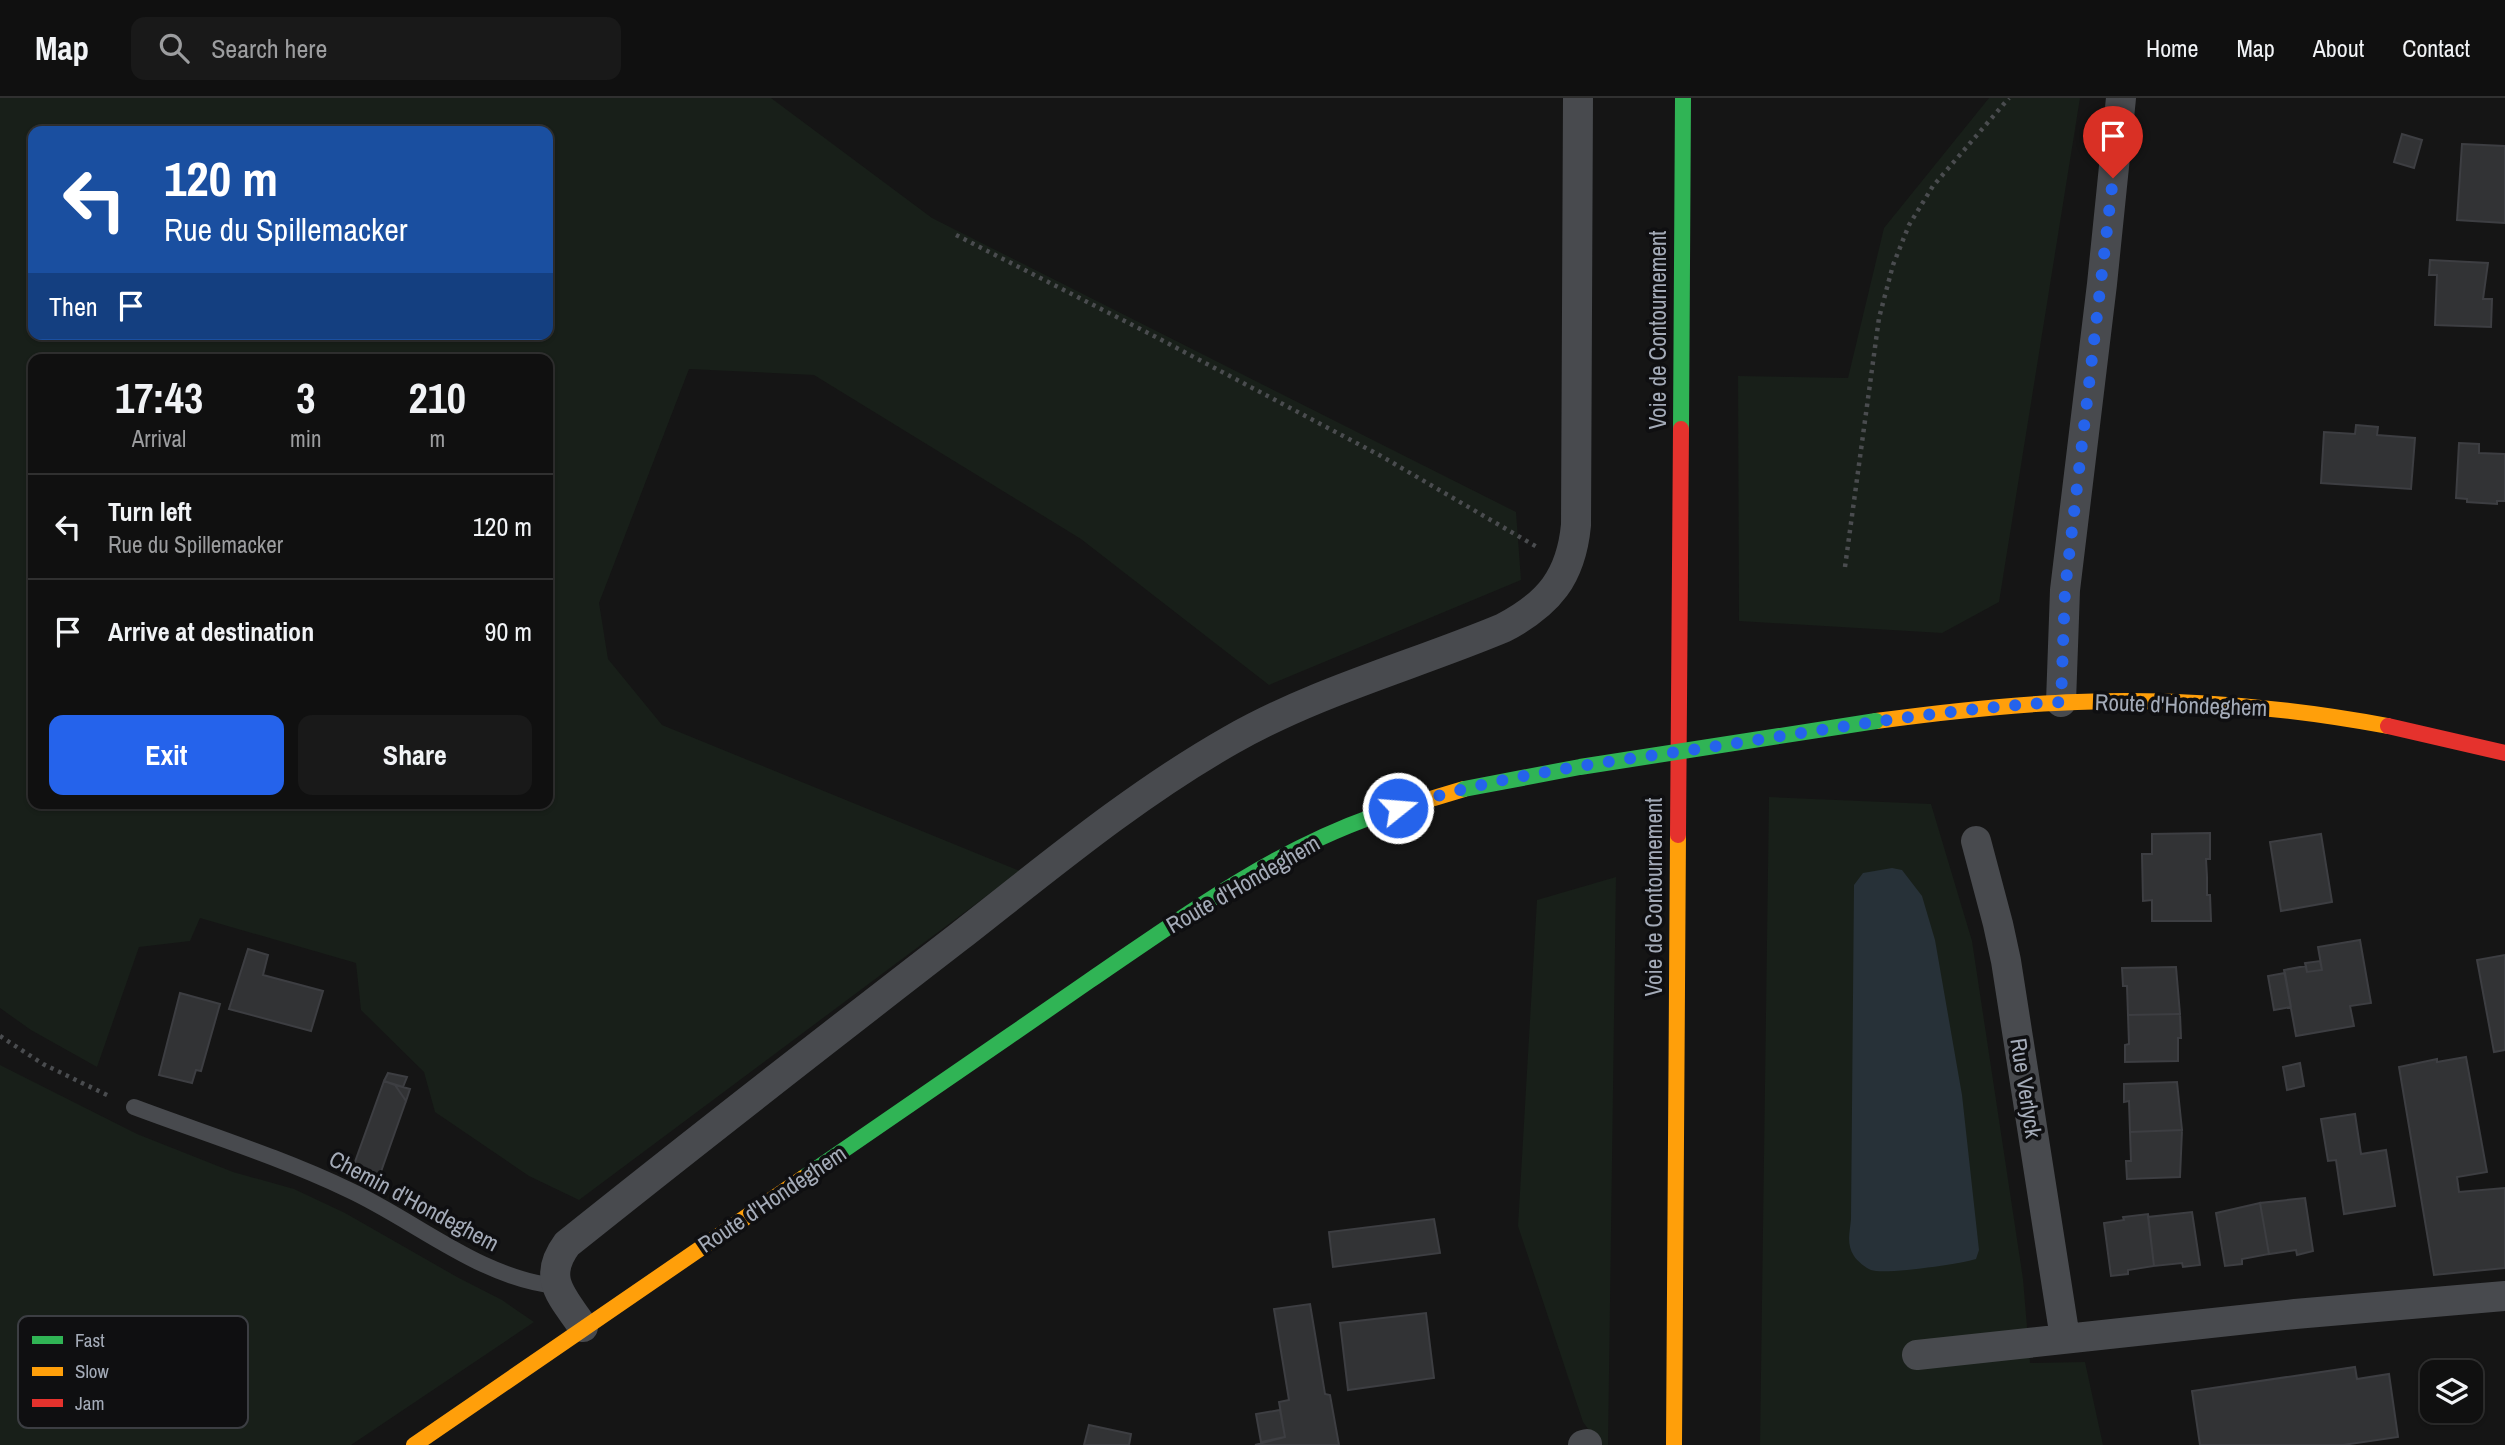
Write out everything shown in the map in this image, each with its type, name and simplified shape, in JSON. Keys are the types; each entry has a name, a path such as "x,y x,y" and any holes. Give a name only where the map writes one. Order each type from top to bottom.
{"main road":[{"name":"Voie de Contournement","path":"1674,1445 1682,98"},
{"name":"Route d'Hondeghem","path":"414,1445 1167,927 1301,846 1405,806 1464,789 1594,765 1877,721 2061,702 2190,702 2326,715 2407,729 2505,754"}],"street":[{"path":"583,1327 556,1286 555,1264 566,1244 731,1112 1037,875 1141,799 1230,740 1288,710 1385,671 1484,637 1514,623 1542,603 1558,585 1574,547 1576,525 1578,98"},
{"path":"2061,702 2065,590 2102,284 2121,98"},
{"name":"Rue Verlyck","path":"1976,841 2006,961 2065,1338"},
{"path":"1917,1355 2065,1338 2505,1296"}],"lane":[{"name":"Chemin d'Hondeghem","path":"134,1107 321,1177 498,1271 527,1282 556,1286"}],"path":[{"path":"1845,567 1879,318 1893,265 1909,225 1933,186 2009,98"},
{"path":"956,235 1157,337 1381,456 1568,565"},
{"path":"0,1036 69,1078 134,1107"}],"shaded area":[{"path":"0,98 771,98 932,218 1516,512 1521,580 1269,685 1081,539 814,375 689,369 599,603 608,659 662,725 1020,871 579,1200 529,1176 435,1112 424,1072 361,1010 356,963 200,918 190,941 139,947 97,1067 31,1030 0,1008"},
{"path":"1989,98 2080,98 1999,602 1942,633 1739,621 1738,376 1848,378 1884,228"},
{"path":"1769,797 1931,804 1972,941 2023,1279 2030,1363 2085,1362 2103,1445 1760,1445"},
{"path":"1892,868 1902,870 1922,896 1935,940 1962,1095 1979,1250 1976,1259 1967,1261 1879,1271 1869,1269 1857,1260 1849,1242 1854,885 1863,873"},
{"path":"1616,877 1608,1445 1600,1445 1583,1422 1518,1226 1537,900"},
{"path":"0,1065 137,1134 233,1172 294,1189 345,1213 502,1300 534,1322 351,1445 0,1445"}],"building":[{"path":"2402,134 2422,140 2414,168 2394,162"},
{"path":"2462,144 2505,146 2505,223 2457,220"},
{"path":"2430,260 2488,263 2483,299 2492,299 2491,327 2435,325 2437,275 2429,275"},
{"path":"2356,425 2378,427 2377,435 2415,438 2411,489 2321,483 2324,432 2355,434"},
{"path":"2459,443 2479,444 2479,453 2505,454 2505,501 2497,501 2497,504 2467,502 2467,499 2456,498"},
{"path":"2210,833 2210,859 2206,859 2211,921 2152,921 2152,900 2143,901 2142,854 2152,854 2152,834"},
{"path":"2321,834 2332,902 2281,911 2270,842"},
{"path":"2360,940 2371,1003 2350,1006 2354,1026 2296,1036 2284,970 2306,966 2307,972 2322,970 2318,947"},
{"path":"248,949 268,955 263,975 323,991 311,1031 229,1009"},
{"path":"2505,955 2505,1050 2494,1052 2477,960"},
{"path":"2320,961 2322,970 2307,972 2305,963"},
{"path":"2176,967 2180,1014 2128,1015 2127,986 2123,986 2122,968"},
{"path":"2285,973 2291,1007 2274,1010 2268,976"},
{"path":"180,993 220,1004 201,1071 196,1070 192,1083 159,1075"},
{"path":"2180,1014 2178,1061 2125,1062 2125,1045 2129,1044 2128,1015"},
{"path":"2466,1057 2487,1172 2457,1177 2459,1192 2505,1188 2505,1268 2434,1275 2399,1067 2437,1059 2437,1062"},
{"path":"2300,1063 2304,1086 2287,1090 2283,1067"},
{"path":"388,1073 407,1077 403,1087 384,1081"},
{"path":"384,1081 395,1085 406,1101 377,1183 351,1173"},
{"path":"2177,1082 2182,1130 2130,1132 2129,1101 2124,1102 2124,1084"},
{"path":"395,1085 410,1089 406,1101"},
{"path":"2355,1114 2361,1154 2386,1150 2395,1206 2344,1214 2336,1160 2328,1161 2321,1119"},
{"path":"2182,1130 2180,1177 2127,1179 2126,1161 2131,1161 2130,1132"},
{"path":"2305,1198 2313,1251 2297,1255 2296,1250 2269,1254 2260,1203"},
{"path":"2260,1203 2269,1254 2242,1259 2242,1264 2225,1266 2216,1213"},
{"path":"2192,1212 2200,1265 2183,1267 2182,1263 2154,1266 2148,1217"},
{"path":"2148,1214 2154,1266 2111,1276 2104,1223"},
{"path":"1434,1219 1440,1253 1333,1267 1329,1232"},
{"path":"1310,1304 1325,1394 1330,1395 1339,1445 1255,1445 1285,1437 1279,1402 1289,1400 1274,1309"},
{"path":"1426,1313 1434,1378 1348,1390 1340,1323"},
{"path":"2355,1367 2357,1379 2389,1374 2398,1437 2343,1445 2200,1445 2192,1391"},
{"path":"1280,1410 1285,1437 1261,1442 1256,1414"},
{"path":"1089,1425 1131,1434 1129,1445 1084,1445"}],"traffic: fast":[{"path":"1681,429 1683,98"},
{"path":"1464,789 1580,767 1876,721"},
{"path":"803,1178 1226,889 1298,849 1374,816"}],"traffic: slow":[{"path":"1876,721 2027,705 2155,701 2272,709 2388,726"},
{"path":"1374,816 1464,789"},
{"path":"1674,1445 1678,835"},
{"path":"414,1445 803,1178"}],"traffic: jam":[{"path":"1678,835 1681,429"},
{"path":"2388,726 2505,753"}],"route":[{"path":"1398,808 1464,789 1580,767 1877,721 2061,702 2065,590 2113,178"}]}
